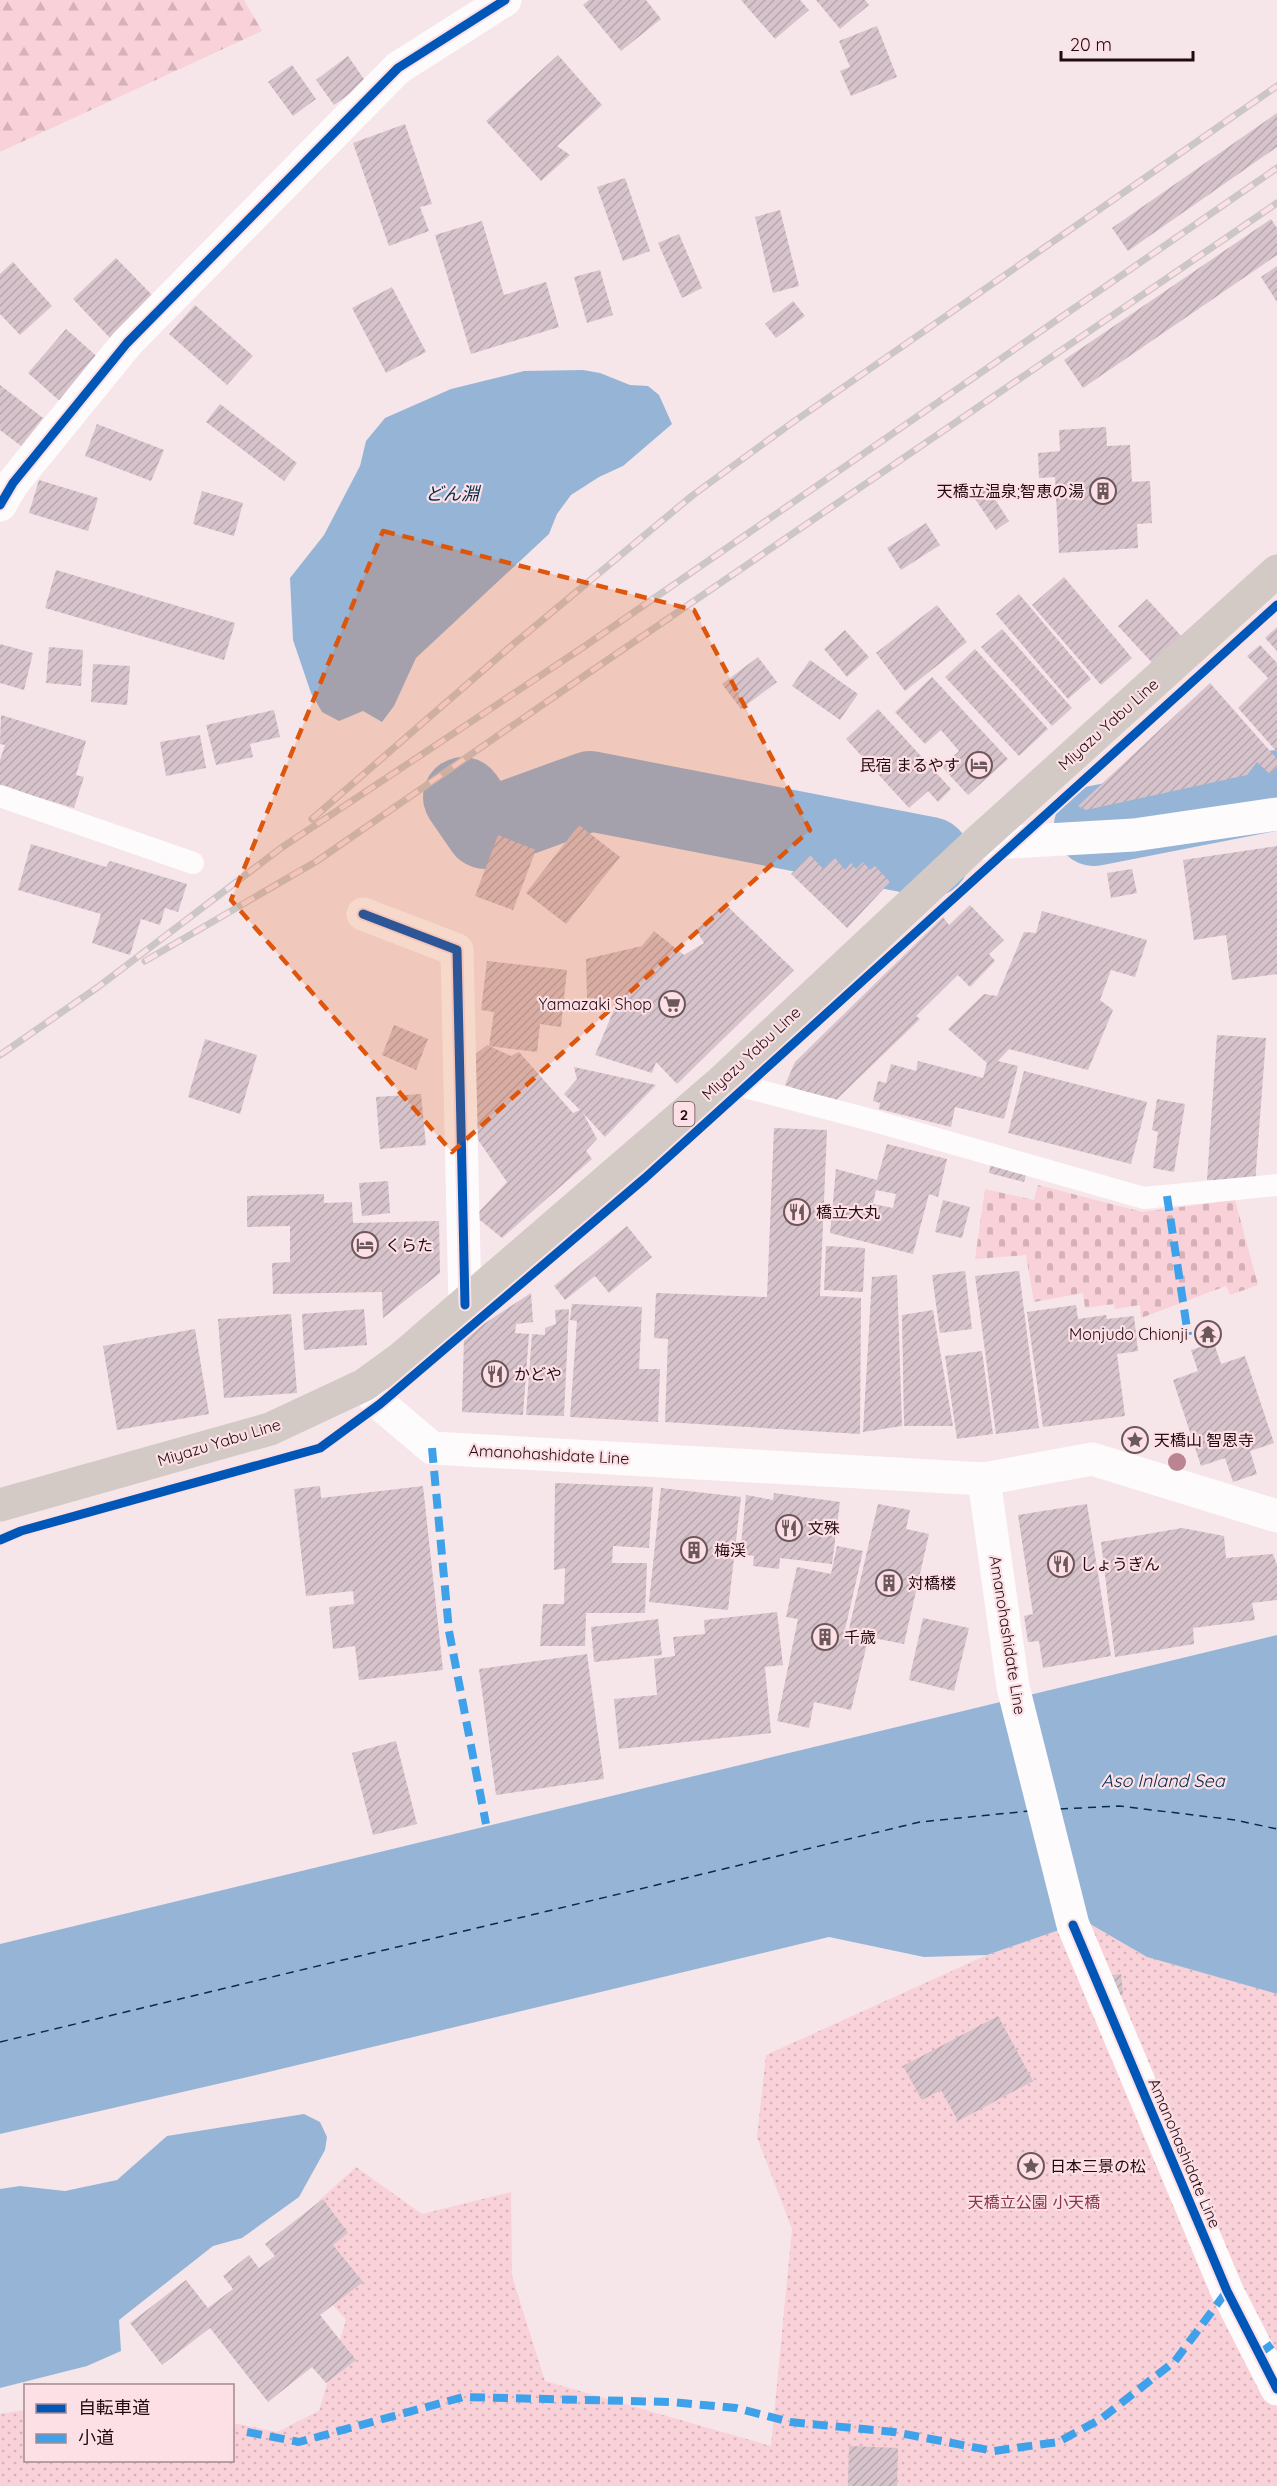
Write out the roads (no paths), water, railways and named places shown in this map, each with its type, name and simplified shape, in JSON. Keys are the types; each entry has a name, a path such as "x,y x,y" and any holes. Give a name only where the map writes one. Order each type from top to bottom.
{"main road":[{"name":"Miyazu Yabu Line","path":"0,1505 270,1429 364,1385 400,1359 722,1081 975,844 1277,571"}],"street":[{"path":"0,505 13,483 127,343 381,85 398,69 505,0"},
{"path":"975,844 1134,835 1277,814"},
{"path":"363,914 457,950 465,1305"},
{"name":"Amanohashidate Line","path":"364,1385 380,1404 432,1448 984,1479 1016,1698 1073,1925 1227,2291 1277,2389"},
{"path":"984,1479 1092,1459 1277,1516"}],"lane":[{"path":"0,796 193,863"},
{"path":"722,1081 871,1120 1144,1198 1277,1185"}],"water":[{"name":"どん淵","path":"583,370 600,373 630,385 648,386 659,395 672,424 623,466 599,477 571,495 557,514 549,534 416,658 394,706 382,722 363,711 339,721 322,712 311,693 293,640 290,578 324,535 360,466 366,441 385,418 451,389 524,371"},
{"name":"Aso Inland Sea","path":"1277,1635 1277,1994 1147,1957 1085,1921 987,1955 924,1957 829,1937 0,2134 0,1944"},
{"path":"304,2114 320,2122 327,2137 325,2150 299,2197 242,2238 213,2246 119,2320 121,2351 87,2366 0,2388 0,2189 20,2186 65,2191 117,2180 167,2136"}],"waterway":[{"path":"1094,826 1277,790"},
{"path":"463,797 485,829 590,791 930,857"}],"railway":[{"path":"312,819 510,647 693,495 789,425 1277,86"},
{"path":"0,1055 98,987 281,848 585,646 1277,168"},
{"path":"145,961 317,861 1277,203"}],"place":[{"name":"天橋立温泉;智恵の湯","path":"1103,491"},
{"name":"民宿 まるやす","path":"979,765"},
{"name":"Yamazaki Shop","path":"672,1004"},
{"name":"橋立大丸","path":"797,1212"},
{"name":"くらた","path":"365,1245"},
{"name":"Monjudo Chionji","path":"1208,1334"},
{"name":"かどや","path":"495,1374"},
{"name":"天橋山 智恩寺","path":"1135,1440"},
{"name":"文殊","path":"789,1528"},
{"name":"梅渓","path":"694,1550"},
{"name":"しょうぎん","path":"1061,1564"},
{"name":"対橋楼","path":"889,1583"},
{"name":"千歳","path":"825,1637"},
{"name":"日本三景の松","path":"1031,2166"}],"park label":[{"name":"天橋立公園 小天橋","path":"1034,2202"}]}
